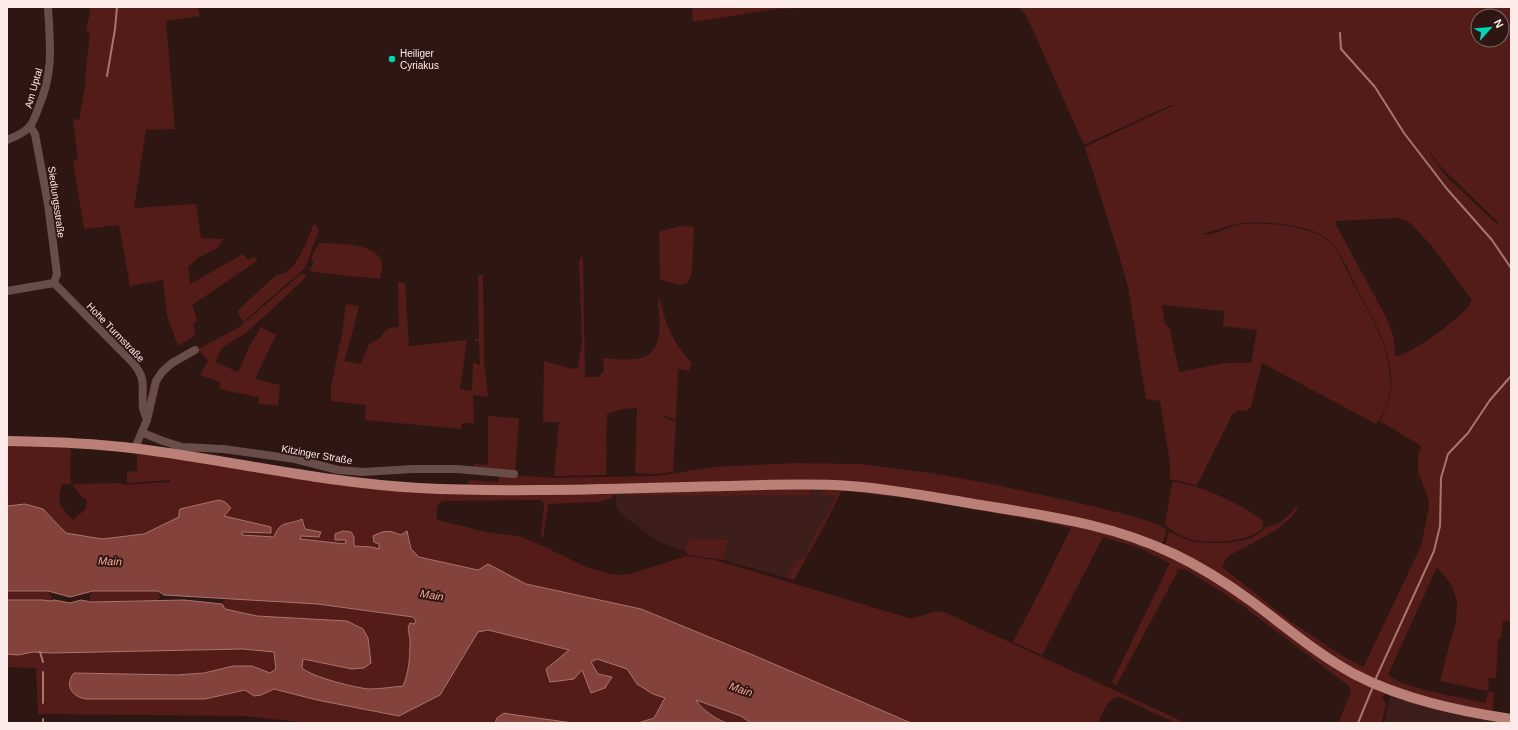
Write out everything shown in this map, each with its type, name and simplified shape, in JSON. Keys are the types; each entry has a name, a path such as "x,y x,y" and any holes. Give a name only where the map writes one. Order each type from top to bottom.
{"main road":[{"path":"7,441 62,442 135,448 326,479 364,484 418,488 537,490 778,485 850,486 919,494 1067,520 1137,538 1189,561 1252,601 1321,654 1371,682 1390,690 1435,704 1511,719"}],"street":[{"name":"Am Uptal","path":"30,126 42,99 50,68 51,48 48,7"},
{"path":"7,140 15,137 30,126"},
{"name":"Siedlungsstraße","path":"30,126 34,134 48,204 56,274 54,283"},
{"path":"7,291 54,283"},
{"name":"Hohe Turmstraße","path":"54,283 140,372 143,380 143,408 147,420 143,433 135,448"},
{"path":"147,420 156,381 162,372 172,363 195,350"},
{"name":"Kitzinger Straße","path":"143,433 182,447 223,450 295,459 338,470 363,472 426,468 457,468 514,474"}],"shaded area":[{"path":"91,7 198,7 200,16 166,21 175,129 146,130 134,208 196,204 201,238 223,239 217,248 196,259 188,267 190,284 243,254 248,260 254,257 257,261 192,305 197,320 193,324 196,335 178,346 167,316 163,280 130,286 119,225 84,229 73,161 78,160 73,119 79,120 86,82 85,76 90,33 86,31"},
{"path":"692,7 837,7 775,9 693,22"},
{"path":"1020,7 1511,7 1511,622 1503,621 1501,637 1498,639 1496,678 1489,678 1488,691 1494,692 1492,714 1435,703 1372,681 1165,545 1169,531 1192,541 1210,543 1232,542 1252,537 1260,533 1265,527 1275,525 1280,522 1299,504 1289,520 1271,533 1232,554 1226,559 1222,567 1290,621 1341,655 1363,667 1421,546 1429,500 1418,472 1418,456 1421,446 1380,421 1383,415 1376,424 1262,363 1251,407 1246,411 1239,410 1233,413 1197,485 1170,479 1170,462 1160,401 1146,399 1128,287 1085,147 1172,106 1177,106 1171,105 1086,144 1083,143 1026,15","holes":["1430,152 1441,167 1499,223 1498,225 1449,179","1398,218 1410,223 1432,246 1472,300 1460,315 1438,333 1413,349 1395,356 1394,338 1387,319 1335,223 1336,221","1257,222 1282,224 1305,228 1323,236 1334,246 1346,265 1382,339 1386,351 1389,362 1391,374 1391,386 1388,398 1390,376 1386,352 1382,340 1341,259 1334,247 1329,242 1307,230 1276,224 1255,223 1237,225 1210,234 1202,234 1237,224","1162,305 1224,311 1223,326 1257,330 1251,363 1225,363 1179,372 1170,329 1165,324","1437,567 1451,584 1457,601 1456,623 1440,681 1488,691 1486,703 1428,691 1399,682 1388,675"]},
{"path":"314,224 319,230 305,268 243,322 237,311 276,275 290,269 300,256"},
{"path":"680,226 694,227 692,273 687,283 680,285 660,280 659,232"},
{"path":"319,243 345,244 372,251 379,256 382,263 380,279 312,272 309,268 313,266 313,261 311,258"},
{"path":"583,256 585,377 598,377 604,371 603,358 634,359 644,357 651,353 658,340 660,323 658,300 660,300 671,334 680,349 692,363 689,371 678,369 676,420 662,415 661,416 676,422 673,472 654,474 635,473 637,408 623,409 607,414 606,475 554,476 559,422 543,422 544,361 572,369 577,368 578,366 582,340 579,261"},
{"path":"302,273 307,276 244,334 222,348 215,362 238,372 249,347 261,327 276,335 255,379 280,385 278,405 258,404 259,397 219,389 220,382 200,375 208,361 198,349 238,328"},
{"path":"483,274 484,361 488,397 473,395 474,423 462,423 461,429 365,420 366,405 331,401 331,386 342,334 346,304 359,306 344,361 361,364 369,344 379,339 385,331 391,328 399,327 398,282 405,283 409,346 467,340 460,389 472,391 473,362 480,365 479,343 478,341 475,342 475,339 479,339 478,276"},
{"path":"488,416 519,418 515,474 474,469 474,464 488,465"},
{"path":"7,441 71,443 70,478 72,484 121,483 122,485 170,482 170,480 127,483 127,472 137,471 137,450 366,487 613,491 612,498 598,502 548,504 543,538 541,537 544,505 540,500 443,501 437,507 437,520 487,532 519,536 586,567 607,573 620,575 630,574 687,556 715,560 909,618 940,611 944,612 1186,723 1176,723 1120,697 1109,703 1098,723 911,723 641,609 526,584 488,564 479,570 419,557 401,535 379,544 379,549 354,546 354,537 351,532 343,531 335,534 335,540 347,540 345,544 300,539 300,536 319,537 321,532 305,529 302,519 285,524 279,528 275,537 242,535 241,532 271,533 180,517 144,534 102,539 66,533 53,518 25,504 7,506","holes":["62,484 72,484 80,495 87,500 86,509 73,520 60,504"]},
{"path":"796,463 859,464 931,473 997,485 1101,508 1160,525 1167,530 1162,544 1137,537 886,487 469,488 467,484 471,480 498,482 499,474 553,478 658,476 714,467"},
{"path":"1173,481 1207,491 1238,505 1263,521 1263,527 1249,536 1229,541 1197,541 1180,535 1165,525"},
{"path":"825,487 821,495 836,495 826,517 809,546 806,557 796,561 787,578 724,560 728,540 689,538 685,551 657,541 619,511 616,505 615,490 636,495 684,496 769,494 809,496 809,488"},
{"path":"825,487 925,496 1126,536 1188,563 1387,691 1382,699 1386,703 1382,722 1338,723 1351,692 1349,686 1243,606 1187,570 1179,569 1116,686 1112,682 1170,563 1140,548 1103,537 1042,655 1013,642 1071,528 915,499 844,491 841,492 794,580 787,578 796,561 806,557 809,546 826,517 836,495 821,495"},
{"path":"809,488 810,496 628,495 625,492"},
{"path":"689,538 728,540 724,560 688,555 685,551"},
{"path":"7,591 48,591 52,597 50,601 7,600"},
{"path":"93,591 158,591 160,597 158,600 91,602 90,595"},
{"path":"226,598 318,604 413,617 416,620 414,624 407,629 410,643 410,658 403,686 369,689 334,682 315,675 302,668 303,659 352,669 364,668 371,663 368,638 307,619 257,616 225,609 222,604"},
{"path":"488,630 570,650 546,669 582,670 598,674 591,663 597,659 627,669 637,684 653,694 665,698 654,718 638,723 573,723 504,713 497,718 495,723 310,723 244,716 38,714 36,668 7,667 7,654 18,655 33,652 51,653 243,649 274,652 276,669 270,673 252,666 233,666 204,673 176,675 74,673 86,699 205,699 245,690 254,696 261,695 274,689 317,700 399,716 440,695 478,632"},
{"path":"1391,693 1511,723 1384,723"},
{"path":"695,700 741,716 751,723 732,723 722,721 709,713"}],"water":[{"name":"Main","path":"219,500 225,502 231,508 224,516 271,527 271,533 242,532 242,535 274,537 282,525 302,519 305,529 321,532 319,537 301,536 300,539 345,544 346,540 335,540 335,534 343,531 351,532 354,537 354,546 379,549 379,544 374,542 373,536 387,531 401,535 407,531 411,549 419,557 478,570 488,564 526,584 641,609 911,723 751,723 741,716 696,700 710,714 727,723 638,723 654,718 665,698 653,694 637,684 627,669 597,659 591,662 598,674 612,677 605,688 591,693 582,670 574,679 550,682 546,669 569,650 488,630 478,632 440,695 399,716 317,700 274,689 261,695 254,696 245,690 205,699 86,699 73,693 70,686 71,677 74,673 176,675 204,673 233,666 252,666 270,673 276,669 274,652 243,649 51,653 33,652 18,655 7,654 7,600 54,600 70,603 81,600 91,602 184,600 222,604 225,609 257,616 347,621 363,629 368,638 371,663 364,668 352,669 303,659 302,668 324,678 363,688 373,689 403,686 407,675 409,659 410,641 408,628 410,623 414,624 416,621 413,617 318,604 164,595 158,591 93,591 70,597 48,591 7,591 7,506 25,504 43,509 66,533 102,539 144,534 179,517 180,509"},
{"path":"504,713 573,723 495,723 497,718"}],"waterway":[{"path":"107,76 117,7"},
{"path":"1340,33 1341,49 1375,87 1404,133 1447,189 1492,240 1511,268"},
{"path":"1376,678 1434,551 1440,526 1441,478 1448,454 1468,433 1490,400 1511,376"},
{"path":"40,652 43,662"},
{"path":"43,672 43,703"},
{"path":"1358,723 1372,689"}],"place":[{"name":"Heiliger Cyriakus","path":"392,59"}]}
